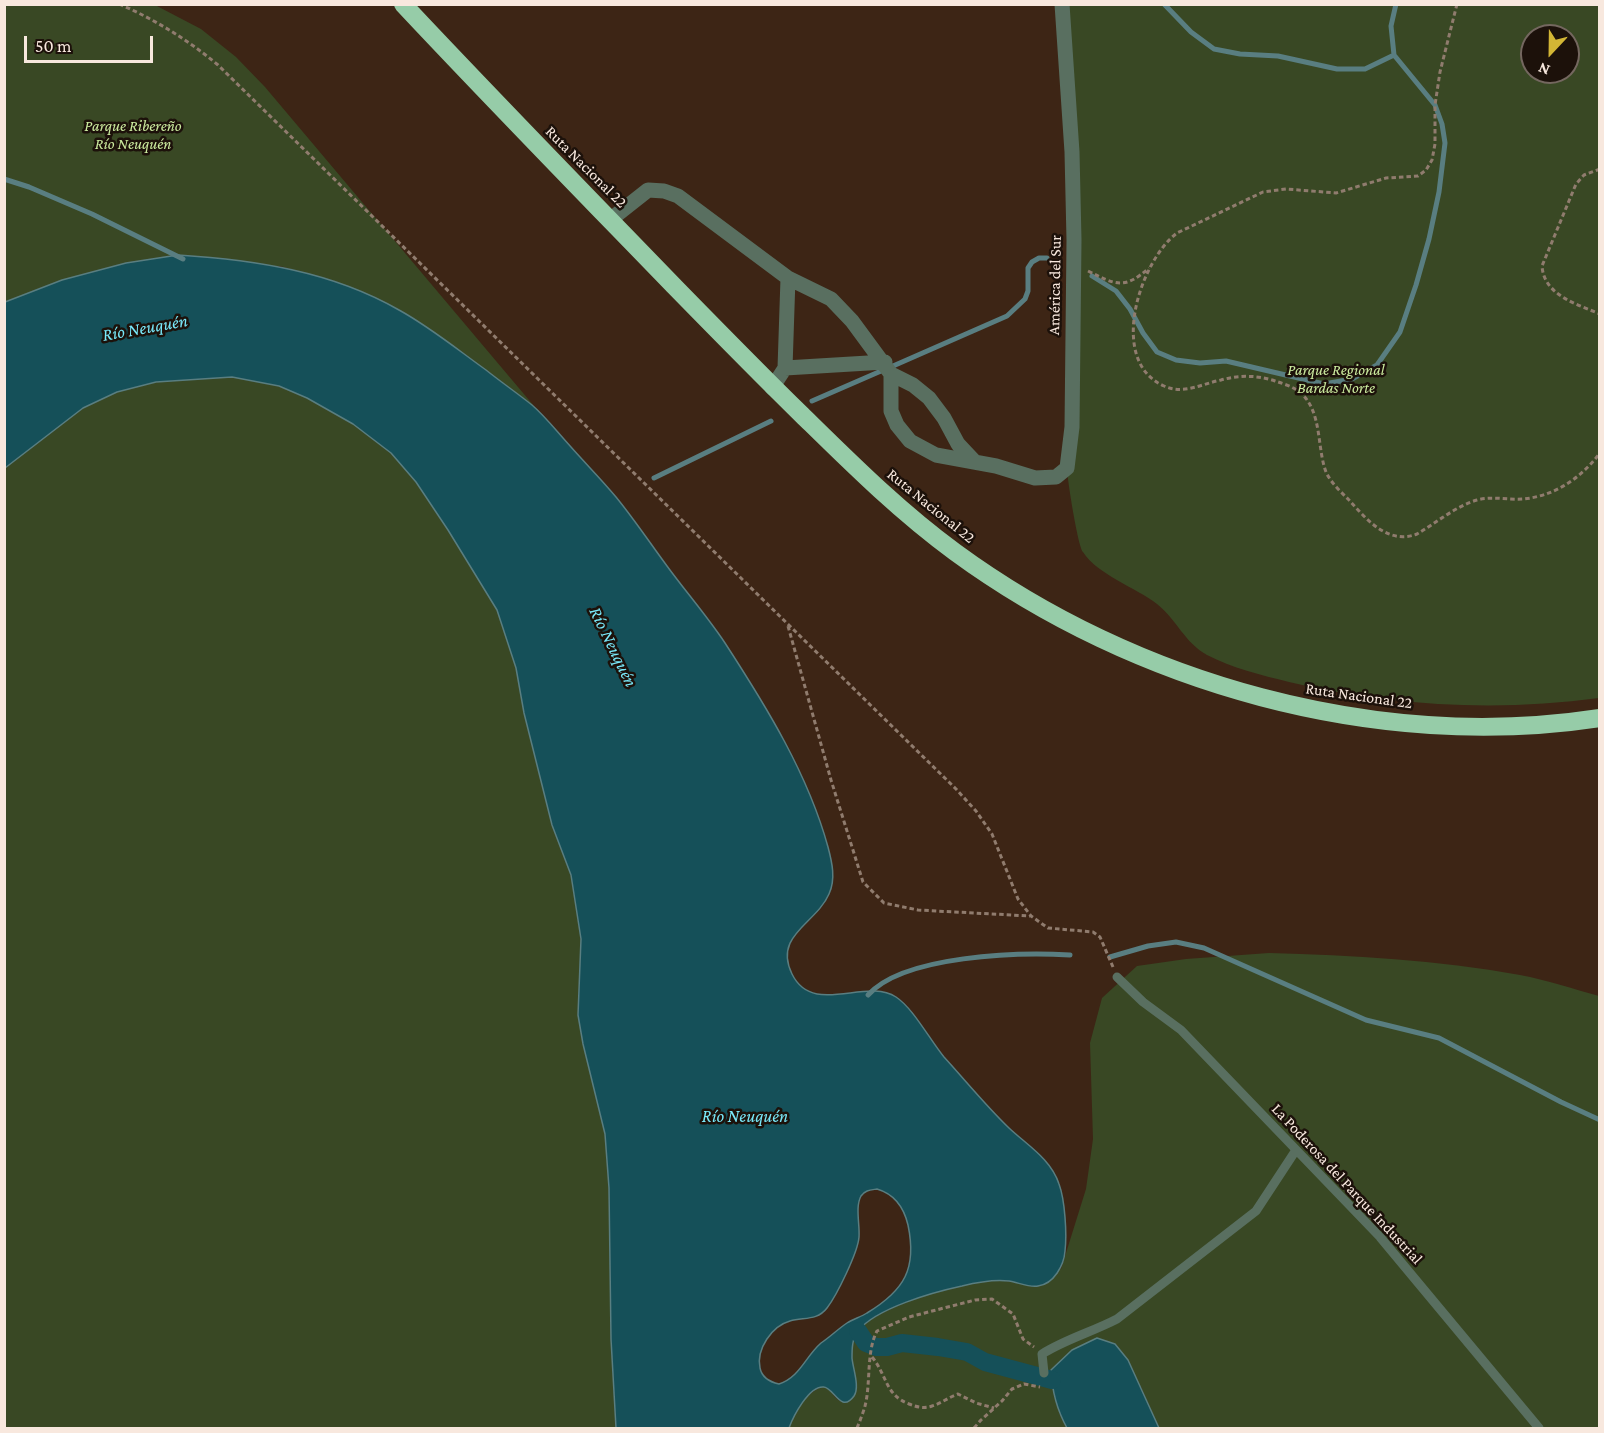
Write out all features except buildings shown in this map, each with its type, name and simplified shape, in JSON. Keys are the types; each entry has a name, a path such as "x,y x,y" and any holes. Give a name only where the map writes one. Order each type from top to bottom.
{"highway":[{"name":"Ruta Nacional 22","path":"404,4 526,134 772,388 874,487 955,552 996,580 1068,623 1154,661 1191,676 1299,707 1378,721 1422,725 1504,726 1599,718"}],"street":[{"name":"América del Sur","path":"888,368 891,411 897,424 910,441 936,455 996,466 1035,478 1056,477 1067,468 1072,427 1074,265 1072,152 1062,4"},
{"path":"610,220 648,190 664,191 678,196 788,278 831,299 852,321 888,368 929,398 944,418 958,444 974,461"},
{"path":"772,388 785,368 788,278"},
{"path":"785,368 888,368"}],"lane":[{"name":"La Poderosa del Parque Industrial","path":"1117,977 1143,1002 1181,1030 1380,1237 1539,1428"},
{"path":"1044,1373 1042,1353 1117,1319 1256,1211 1296,1150"}],"path":[{"path":"119,4 169,29 193,44 218,65 788,624 975,811 992,834 1018,899 1031,916 1048,928 1083,930 1100,937 1117,977"},
{"path":"1457,4 1440,72 1435,105 1435,144 1432,160 1426,170 1418,176 1386,178 1336,193 1286,189 1263,192 1177,233 1166,242 1150,267 1138,300 1133,328 1140,361 1149,376 1164,386 1179,390 1193,389 1241,376 1264,378 1289,385 1302,394 1312,408 1327,473 1365,518 1389,534 1408,537 1417,534 1466,504 1479,500 1523,499 1539,496 1577,478 1599,453"},
{"path":"1599,169 1584,175 1576,184 1542,266 1543,276 1557,294 1599,314"},
{"path":"1074,265 1100,277 1126,284 1135,280 1150,267"},
{"path":"788,624 831,780 863,882 884,903 918,910 1031,916"},
{"path":"857,1428 866,1404 872,1357 871,1342 877,1331 909,1317 975,1300 993,1299 1013,1314 1023,1339 1042,1353"},
{"path":"872,1357 891,1393 899,1401 929,1408 958,1394 976,1404 994,1408"},
{"path":"974,1428 1012,1389 1024,1384 1040,1387"}],"green space":[{"name":"Parque Ribereño Río Neuquén","path":"5,5 155,5 201,29 236,57 265,87 534,406 449,343 398,309 334,281 280,266 62,280 5,302"},
{"name":"Parque Regional Bardas Norte","path":"1062,5 1599,5 1599,698 1521,705 1404,701 1366,697 1289,682 1217,660 1199,650 1157,604 1107,574 1083,552 1067,474 1072,427"},
{"path":"232,377 279,386 307,398 353,424 391,453 416,482 497,610 516,668 524,713 552,825 571,875 581,939 578,1015 605,1134 609,1188 611,1339 616,1428 5,1428 5,468 59,424 103,397 133,387 161,382"},
{"path":"1269,953 1363,957 1489,970 1530,977 1599,996 1599,1428 1159,1428 1141,1387 1059,1413 1067,1428 789,1428 801,1404 811,1393 823,1386 842,1402 855,1336 868,1322 883,1313 922,1296 962,1285 980,1281 1018,1280 1061,1269 1086,1189 1093,1139 1090,1043 1102,998 1137,966 1186,959"}],"water":[{"name":"Río Neuquén","path":"178,255 207,257 264,264 347,286 399,310 422,324 526,401 547,420 616,497 718,633 770,716 809,793 828,847 833,876 829,894 823,904 792,939 788,949 788,961 792,974 801,987 813,993 826,995 870,991 884,992 896,997 909,1009 944,1057 984,1102 1050,1167 1059,1184 1063,1199 1066,1236 1060,1268 1049,1282 1035,1286 1003,1280 974,1283 906,1302 878,1315 858,1331 853,1341 852,1358 856,1378 854,1396 845,1402 838,1399 828,1388 818,1388 807,1396 789,1428 616,1428 611,1339 609,1188 605,1134 578,1015 581,939 571,875 552,825 524,713 516,668 497,610 416,482 391,453 353,424 307,398 279,386 232,377 156,382 117,392 83,408 5,468 5,302 62,280 126,263","holes":["870,1190 883,1191 897,1202 908,1225 911,1254 905,1276 891,1296 847,1323 815,1348 792,1377 779,1384 770,1381 761,1371 759,1361 767,1339 783,1324 815,1317 827,1308 836,1294 858,1244 859,1200 864,1193"]},
{"path":"1097,1338 1115,1344 1128,1360 1159,1428 1067,1428 1056,1400 1051,1370 1072,1350"}],"waterway":[{"path":"1164,4 1191,32 1214,49 1240,54 1278,56 1337,69 1365,69 1394,55"},
{"path":"1092,276 1116,291 1157,352 1176,360 1200,363 1226,361 1324,384 1352,379 1377,365 1400,332 1416,285 1439,192 1445,143 1442,124 1435,105 1394,55 1391,26 1396,4"},
{"path":"4,179 29,187 92,214 183,259"},
{"path":"893,366 1007,316 1025,299 1028,291 1028,268 1032,262 1039,258 1047,258"},
{"path":"812,401 881,371"},
{"path":"654,478 771,421"},
{"path":"1110,957 1148,946 1176,942 1204,948 1366,1020 1439,1038 1600,1120"},
{"path":"868,995 885,982 908,971 934,964 1022,954 1070,955"},
{"path":"858,1331 866,1343 876,1347 902,1343 967,1352 985,1362 1052,1380"}]}
